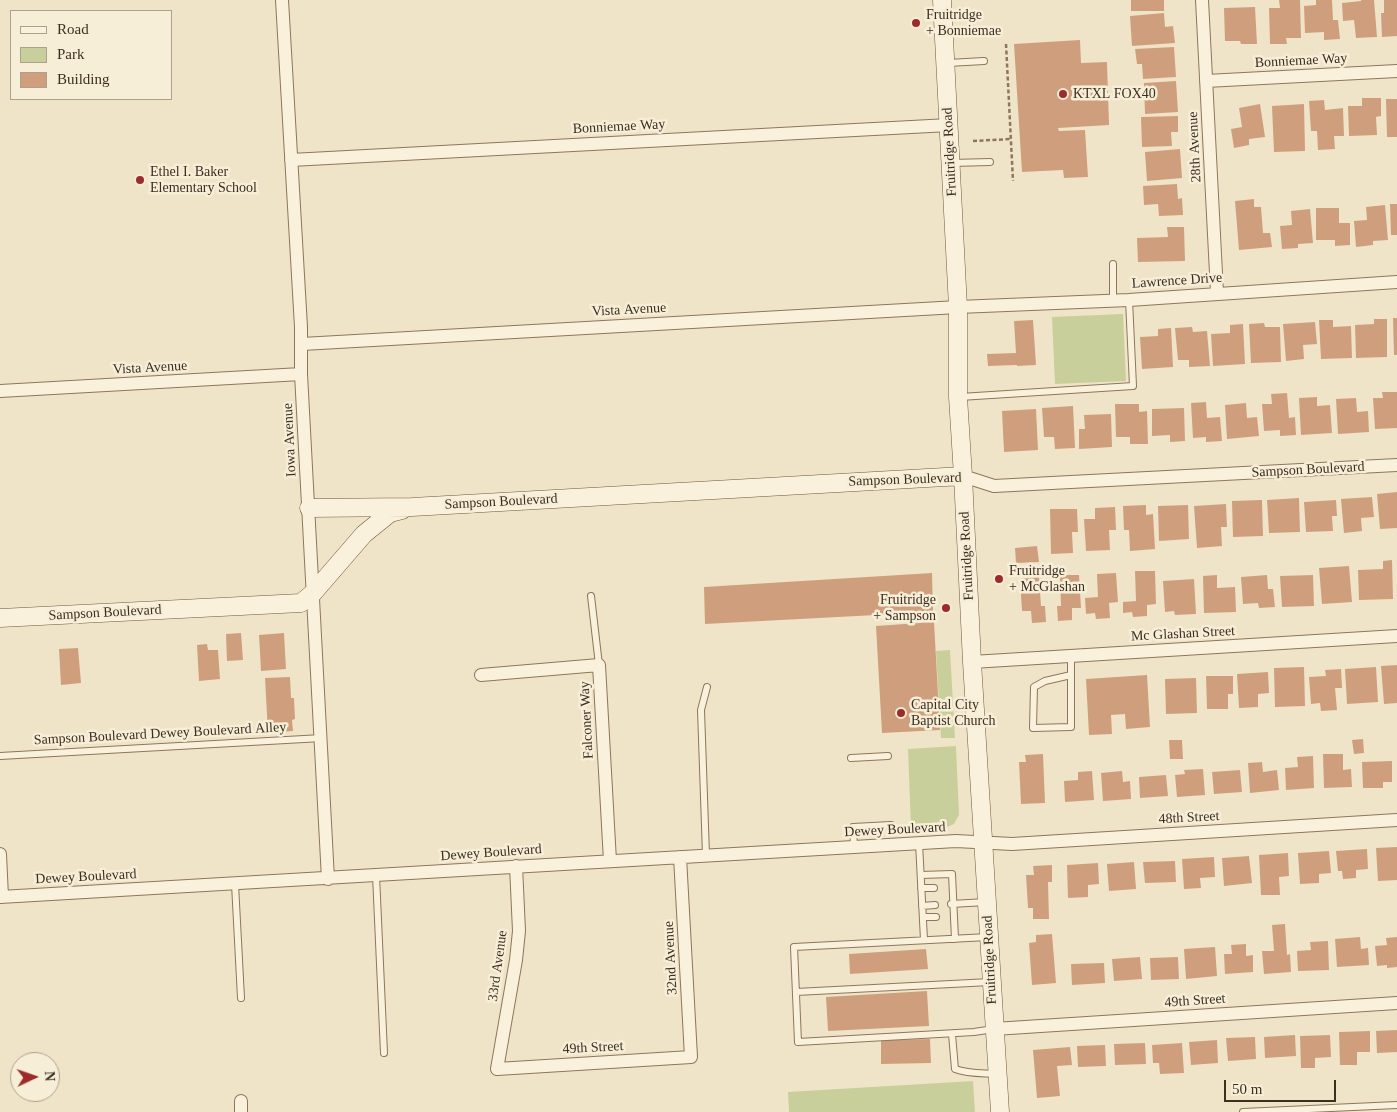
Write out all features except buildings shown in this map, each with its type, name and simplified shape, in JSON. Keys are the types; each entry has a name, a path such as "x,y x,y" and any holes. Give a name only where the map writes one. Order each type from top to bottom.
{"main road":[{"name":"Fruitridge Road","path":"942,0 958,307 958,398 972,662 1000,1112"},
{"name":"Sampson Boulevard","path":"309,508 412,507 963,476"},
{"name":"Sampson Boulevard","path":"0,618 301,603 364,534 390,513 412,507"}],"street":[{"name":"Iowa Avenue","path":"282,0 302,344 301,374 312,593 322,738 328,879"},
{"name":"28th Avenue","path":"1202,0 1217,293"},
{"name":"Bonniemae Way","path":"1206,82 1397,71"},
{"name":"Bonniemae Way","path":"291,160 949,125"},
{"name":"Lawrence Drive","path":"958,307 1129,300 1397,282"},
{"name":"Vista Avenue","path":"302,344 958,307"},
{"name":"Vista Avenue","path":"0,391 301,374"},
{"name":"Sampson Boulevard","path":"963,476 994,486 1397,465"},
{"name":"Mc Glashan Street","path":"972,662 1397,636"},
{"name":"Falconer Way","path":"481,675 599,666 610,860"},
{"name":"48th Street","path":"983,842 1012,844 1397,820"},
{"name":"Dewey Boulevard","path":"1,897 328,879 610,860 956,841 983,842"},
{"path":"0,854 1,897"},
{"name":"32nd Avenue","path":"680,857 691,1057"},
{"name":"33rd Avenue","path":"497,1069 516,960 519,931 516,866"},
{"name":"49th Street","path":"994,1029 1397,1003"},
{"name":"49th Street","path":"497,1069 691,1057"}],"lane":[{"path":"945,63 984,61"},
{"path":"951,163 990,162"},
{"path":"1113,264 1113,300"},
{"path":"958,398 1133,386 1129,300"},
{"path":"591,596 599,666"},
{"path":"1071,656 1072,675 1072,728 1033,728 1034,687 1045,681 1072,675"},
{"path":"706,855 700,710 707,687"},
{"name":"Sampson Boulevard Dewey Boulevard Alley","path":"0,756 322,738"},
{"path":"851,758 888,756"},
{"path":"854,847 853,827 891,825"},
{"path":"919,843 924,940"},
{"path":"921,875 952,874 952,916 955,939"},
{"path":"376,875 384,1053"},
{"path":"235,884 241,998"},
{"path":"921,888 934,888"},
{"path":"952,904 987,902"},
{"path":"922,906 935,905"},
{"path":"923,917 936,917"},
{"path":"989,937 794,948 798,1042 952,1034 994,1029"},
{"path":"796,992 992,982"},
{"path":"952,1034 955,1069 997,1074"},
{"path":"1243,1112 1397,1105"}],"path":[{"path":"1006,44 1013,181"},
{"path":"973,141 1010,139"}],"green space":[{"path":"1123,314 1126,381 1055,384 1052,317"},
{"path":"950,650 955,738 941,738 936,651"},
{"path":"956,746 959,815 954,824 947,827 911,828 908,749"},
{"path":"973,1081 975,1112 789,1112 788,1092"}],"place":[{"name":"Fruitridge + Bonniemae","path":"916,23"},
{"name":"KTXL FOX40","path":"1063,94"},
{"name":"Ethel I. Baker Elementary School","path":"140,180"},
{"name":"Fruitridge + McGlashan","path":"999,579"},
{"name":"Fruitridge + Sampson","path":"946,608"},
{"name":"Capital City Baptist Church","path":"901,713"}]}
